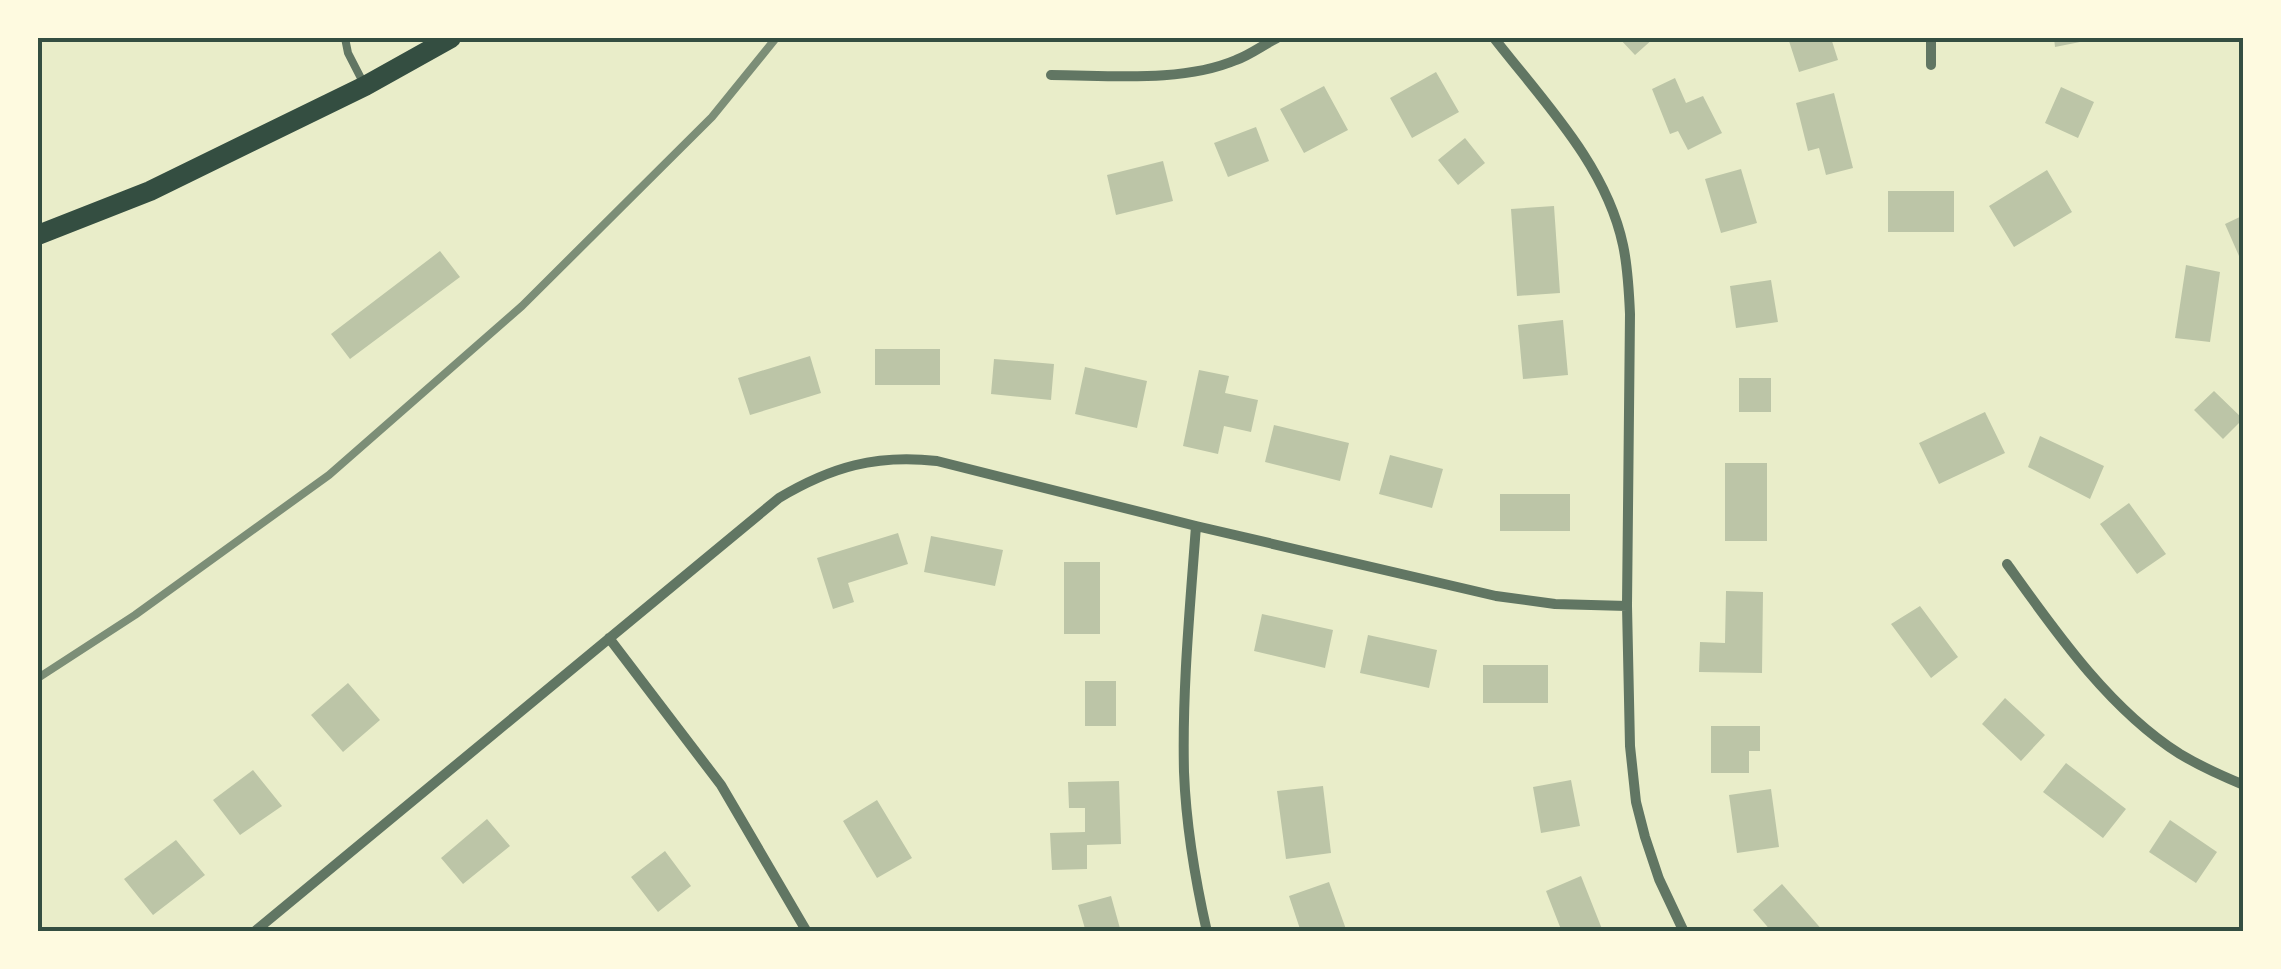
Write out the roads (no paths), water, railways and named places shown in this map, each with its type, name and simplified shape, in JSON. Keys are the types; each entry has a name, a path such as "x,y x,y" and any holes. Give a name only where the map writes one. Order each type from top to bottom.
{"main road":[{"path":"38,235 150,191 365,86 451,38"}],"street":[{"path":"1051,75 1191,72 1236,60 1276,38"},
{"path":"1494,38 1589,161 1623,243 1630,314 1630,746 1636,802 1659,879 1684,932"},
{"path":"1930,64 1931,38"},
{"path":"254,932 779,498 842,467 907,458 937,461 1496,596 1555,604 1627,606"},
{"path":"1196,526 1186,650 1184,774 1206,932"},
{"path":"2007,564 2054,630 2121,706 2182,754 2244,785"},
{"path":"610,638 721,785 806,932"}],"lane":[{"path":"345,38 365,86"}],"railway":[{"path":"38,678 135,615 329,475 522,306 712,117 776,38"}]}
